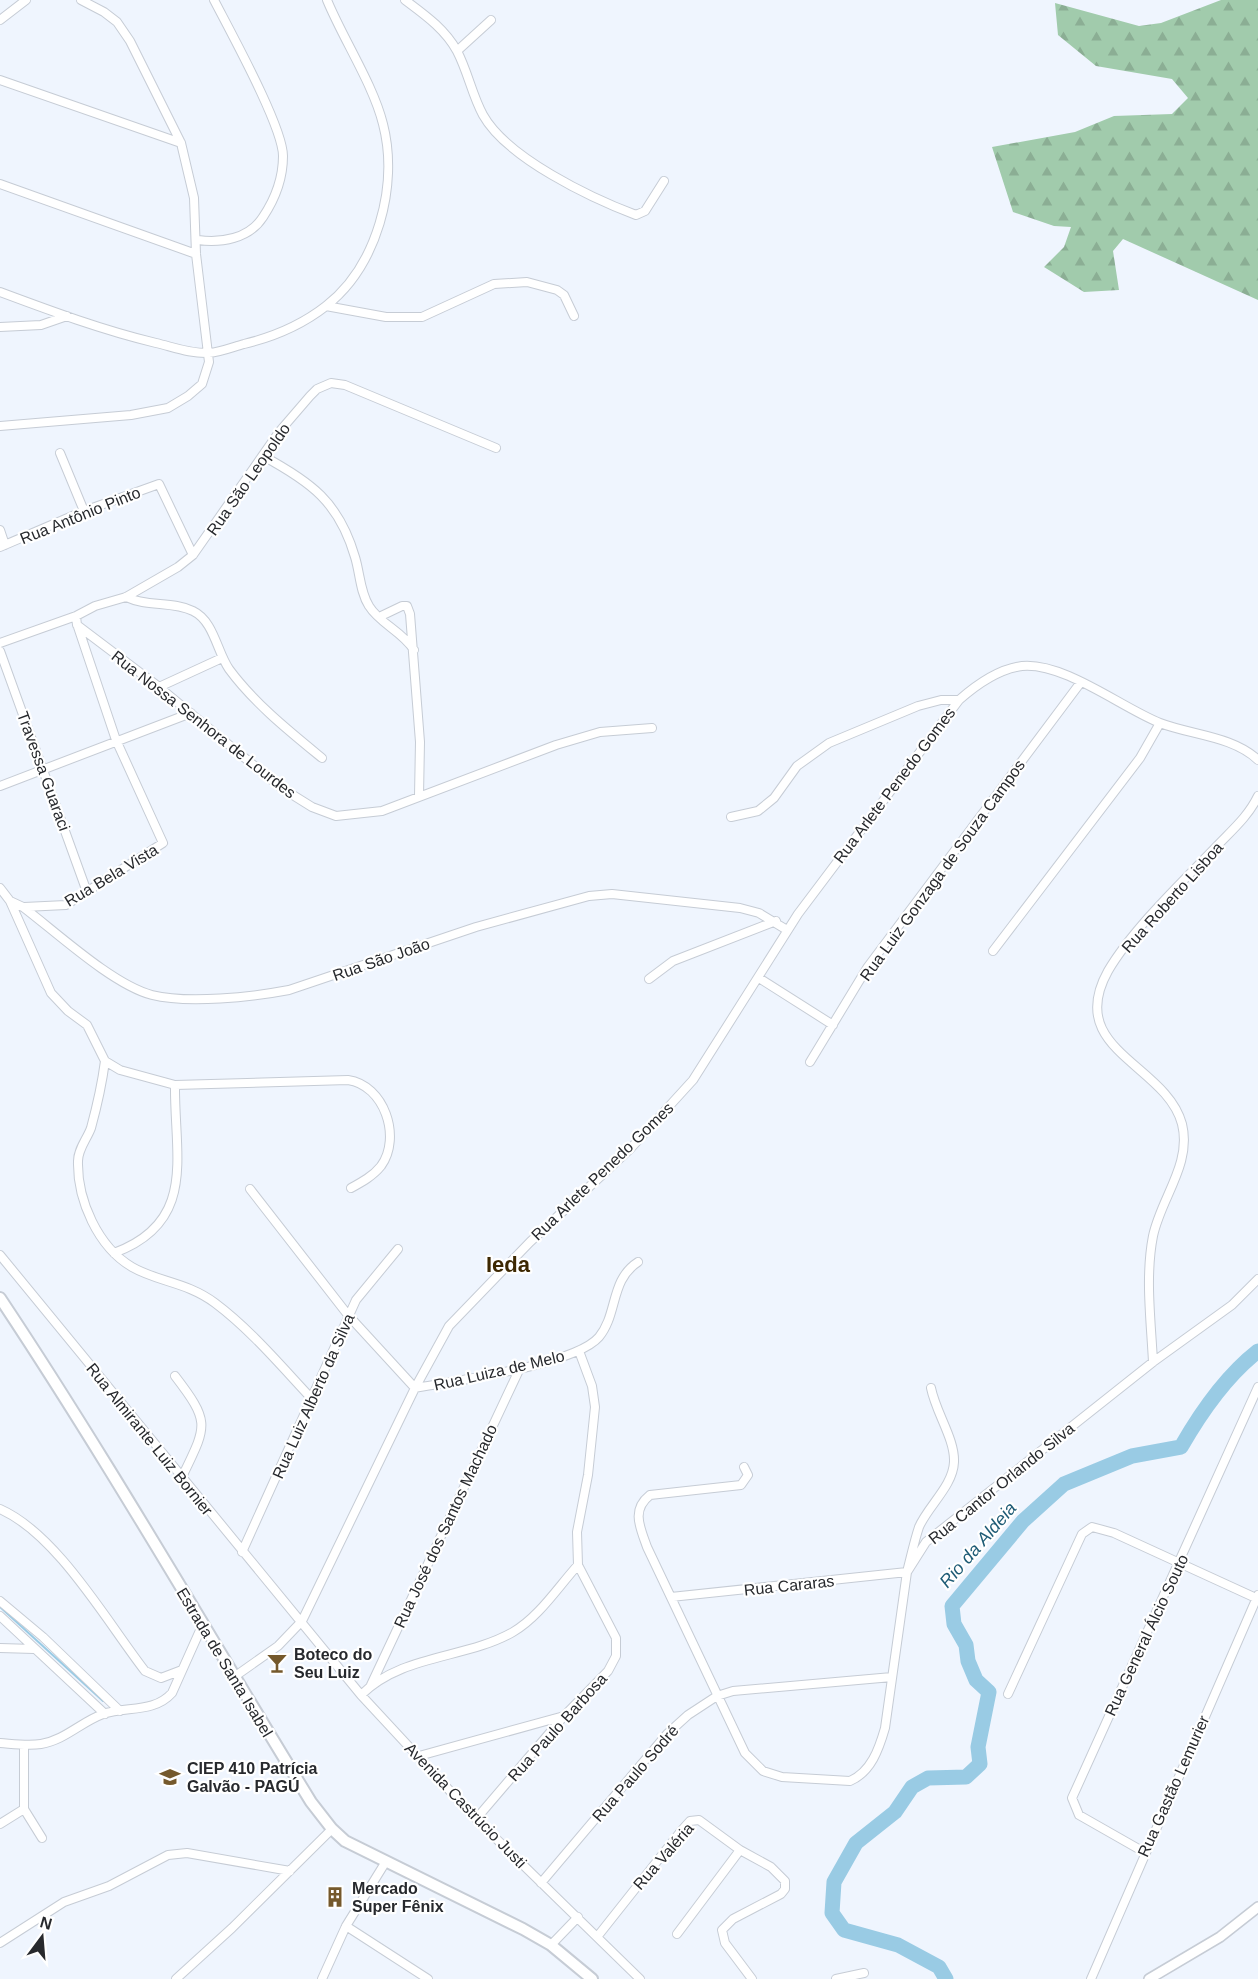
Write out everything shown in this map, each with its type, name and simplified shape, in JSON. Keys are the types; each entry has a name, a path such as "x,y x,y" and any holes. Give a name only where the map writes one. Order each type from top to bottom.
{"main road":[{"name":"Estrada de Santa Isabel","path":"0,1298 117,1480 202,1626 311,1802 332,1829 345,1841 385,1863 488,1911 551,1945 592,1979"}],"street":[{"path":"0,20 26,0"},
{"path":"0,426 131,415 168,408 202,384 207,374 210,353 196,254 198,240 191,176 181,143 130,40 110,17 81,0"},
{"path":"198,240 215,242 238,238 261,221 279,186 283,156 281,143 261,96 214,0"},
{"path":"0,292 129,336 191,352 210,353 267,338 326,306 340,293 372,248 384,213 387,166 383,124 376,104 327,0"},
{"path":"405,0 438,25 457,51 483,115 508,144 532,162 636,215 645,212 664,181"},
{"path":"457,51 492,20"},
{"path":"0,80 181,143"},
{"path":"0,184 196,254"},
{"path":"326,306 386,317 422,317 494,284 527,282 557,290 564,296 574,316"},
{"path":"0,327 41,325 67,316"},
{"name":"Rua São Leopoldo","path":"0,643 76,621 95,606 126,597 193,555 279,432 316,389 331,383 370,394 496,448"},
{"path":"60,453 84,511"},
{"path":"263,456 302,477 331,506 348,534 365,597 379,617 399,631 414,650"},
{"name":"Rua Antônio Pinto","path":"3,546 84,511 159,484 193,555"},
{"path":"0,530 3,546"},
{"path":"126,597 144,604 193,610 203,617 222,658 249,694 322,758"},
{"path":"379,617 407,606 414,650 420,742 419,795"},
{"path":"76,621 116,740"},
{"name":"Rua Nossa Senhora de Lourdes","path":"76,621 280,787 324,812 336,816 382,812 419,795 556,745 600,732 652,728"},
{"name":"Travessa Guaraci","path":"0,651 87,892"},
{"path":"159,687 222,658"},
{"name":"Rua Arlete Penedo Gomes","path":"234,1677 278,1646 302,1621 415,1388 449,1326 530,1242 631,1148 693,1080 787,930 958,700 993,676 1022,666 1040,667 1081,682 1160,723 1230,744 1258,760"},
{"name":"Rua Luiz Gonzaga de Souza Campos","path":"810,1062 890,936 1081,682"},
{"path":"731,817 758,811 774,798 798,766 829,743 918,706 940,700 958,700"},
{"path":"0,786 190,713"},
{"path":"993,951 1140,758 1160,723"},
{"name":"Rua Bela Vista","path":"23,907 57,907 87,892 163,843 116,740"},
{"name":"Rua Roberto Lisboa","path":"1153,1362 1148,1271 1154,1235 1180,1167 1185,1137 1173,1104 1106,1037 1098,1018 1100,996 1108,972 1135,935 1238,825 1258,796"},
{"name":"Rua São João","path":"0,888 10,901 23,907 128,985 151,995 177,999 260,996 289,990 476,927 600,895 612,894 740,908 759,913 776,921 787,930"},
{"path":"10,901 51,993 68,1011 87,1025 105,1061 135,1076 175,1085 348,1080 367,1085 386,1113 390,1126 390,1146 381,1166 364,1182 351,1188"},
{"path":"649,979 673,961 776,921"},
{"path":"759,978 833,1025"},
{"path":"105,1061 93,1118 78,1159 87,1211 114,1253 133,1267 191,1288 214,1302 248,1331 312,1399"},
{"path":"114,1253 135,1245 153,1230 166,1212 177,1188 179,1166 174,1129 175,1085"},
{"path":"250,1189 348,1315 415,1388"},
{"name":"Rua Luiz Alberto da Silva","path":"242,1552 348,1315 368,1284 398,1249"},
{"name":"Rua Almirante Luiz Bornier","path":"0,1255 242,1552 302,1621"},
{"name":"Rua Luiza de Melo","path":"415,1388 520,1368 579,1351 594,1342 602,1332 622,1276 638,1262"},
{"name":"Rua Cantor Orlando Silva","path":"744,1467 748,1475 741,1485 658,1492 642,1501 637,1519 647,1547 745,1753 763,1771 782,1777 839,1782 859,1777 879,1749 907,1572 926,1542 947,1523 1153,1362 1232,1305 1258,1279"},
{"name":"Rua Paulo Barbosa","path":"476,1819 564,1716 608,1671 616,1656 616,1638 578,1566 577,1532 588,1474 595,1407 592,1386 579,1351"},
{"name":"Rua José dos Santos Machado","path":"371,1685 520,1368"},
{"path":"175,1376 199,1406 202,1420 200,1437 182,1477"},
{"name":"Rua General Álcio Souto","path":"1144,1852 1079,1815 1072,1798 1180,1564 1258,1387"},
{"path":"907,1572 920,1527 947,1482 954,1462 952,1448 936,1411 932,1388"},
{"path":"0,1509 34,1531 69,1570 145,1671 161,1678 182,1670"},
{"path":"1008,1694 1082,1534 1086,1530 1096,1528 1114,1533 1258,1597"},
{"path":"361,1695 371,1685 407,1667 486,1643 514,1631 530,1619 578,1566"},
{"name":"Rua Cararas","path":"671,1597 907,1572"},
{"name":"Rua Gastão Lemurier","path":"1091,1979 1144,1852 1258,1597"},
{"path":"0,1601 85,1686 105,1714"},
{"path":"0,1616 34,1648 120,1711"},
{"name":"Avenida Castrúcio Justi","path":"302,1621 361,1695 476,1819 640,1979"},
{"path":"0,1743 24,1745 51,1741 105,1714 138,1709 165,1701 172,1693 202,1626"},
{"path":"0,1648 34,1648"},
{"name":"Rua Paulo Sodré","path":"541,1883 667,1734 688,1715 717,1696 750,1689 892,1677"},
{"path":"419,1756 564,1716"},
{"path":"24,1745 24,1809 42,1838"},
{"path":"0,1824 24,1809"},
{"name":"Rua Valéria","path":"597,1937 690,1821 702,1821 740,1850 779,1873 786,1885 781,1894 733,1919 722,1930 725,1943 752,1979"},
{"path":"176,1979 332,1829"},
{"path":"677,1934 740,1850"},
{"path":"0,1943 64,1902 109,1886 168,1855 187,1853 290,1871"},
{"path":"322,1979 331,1954 346,1926 385,1863"},
{"path":"1149,1979 1220,1937 1258,1907"},
{"path":"551,1945 578,1917"},
{"path":"346,1926 428,1979"},
{"path":"836,1979 864,1973"}],"green space":[{"path":"1221,0 1258,0 1258,300 1123,239 1113,251 1119,290 1084,292 1044,267 1064,247 1071,227 1054,226 1013,212 992,147 1075,132 1114,116 1172,114 1188,98 1172,79 1096,66 1058,35 1055,3 1139,26 1161,23"}],"waterway":[{"name":"Rio da Aldeia","path":"946,1979 939,1967 898,1945 844,1930 832,1913 834,1882 856,1843 895,1812 912,1787 928,1778 966,1777 980,1764 978,1747 989,1692 976,1680 968,1661 966,1645 954,1624 952,1606 1023,1521 1064,1484 1132,1456 1181,1447 1215,1395 1258,1351"},
{"path":"0,1607 103,1701"}],"place":[{"name":"Boteco do Seu Luiz","path":"277,1663"},
{"name":"CIEP 410 Patrícia Galvão - PAGÚ","path":"170,1777"},
{"name":"Mercado Super Fênix","path":"335,1897"}],"district":[{"name":"Ieda","path":"508,1264"}]}
